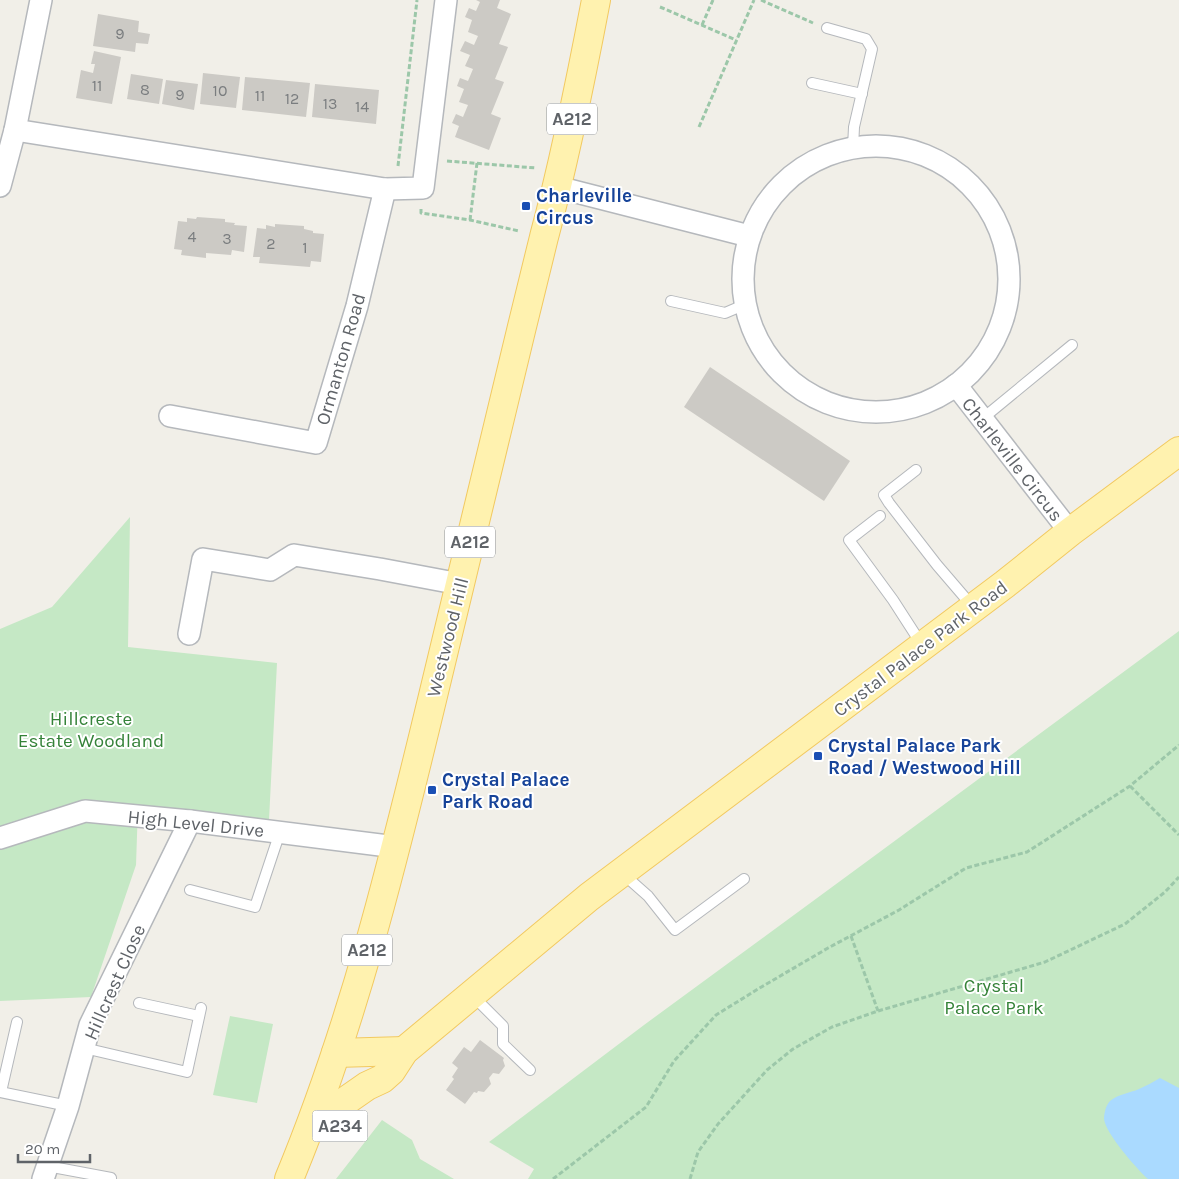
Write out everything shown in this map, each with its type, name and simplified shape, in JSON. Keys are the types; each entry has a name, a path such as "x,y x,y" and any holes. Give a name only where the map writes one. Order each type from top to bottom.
{"main road":[{"name":"Westwood Hill","path":"291,1174 311,1125 336,1053 396,847 559,179 596,0"},
{"name":"Crystal Palace Park Road","path":"311,1125 392,1071 404,1051 589,897 1179,451"},
{"path":"336,1053 404,1051"},
{"name":"A234","path":"291,1174 362,1106 382,1079"}],"street":[{"path":"0,186 15,130 41,0"},
{"path":"15,130 390,188 423,188 446,0"},
{"name":"Charleville Circus","path":"870,145 900,147 928,155 962,176 995,219 1007,250 1010,282 997,335 980,363 956,385 915,406 887,412 841,408 809,394 784,375 762,348 748,314 746,304 743,267 749,236 769,199 803,167 834,152 870,145"},
{"path":"559,179 749,236"},
{"name":"Ormanton Road","path":"170,416 316,443 390,188"},
{"name":"Charleville Circus","path":"956,385 1070,532"},
{"path":"189,634 203,560 270,570 294,555 460,584"},
{"name":"High Level Drive","path":"0,838 85,811 190,820 396,847"},
{"name":"Hillcrest Close","path":"45,1173 68,1106 90,1025 190,820"}],"lane":[{"path":"827,28 866,39 872,49 854,127 853,148"},
{"path":"812,83 862,94"},
{"path":"671,301 725,313 746,304"},
{"path":"982,419 1072,345"},
{"path":"916,470 884,495 925,550 973,608"},
{"path":"880,516 849,540 893,600 922,646"},
{"path":"190,890 256,907 280,832"},
{"path":"621,873 648,896 675,930 744,879"},
{"path":"472,995 504,1026 503,1044 530,1070"},
{"path":"84,1048 187,1072 200,1012 139,1003"},
{"path":"17,1022 0,1092 68,1106"},
{"path":"45,1173 111,1178"}],"path":[{"path":"390,188 417,0"},
{"path":"702,25 713,0"},
{"path":"699,126 754,0"},
{"path":"761,0 827,28"},
{"path":"660,7 736,40"},
{"path":"445,160 477,163 559,179"},
{"path":"470,220 477,163"},
{"path":"423,188 421,214 470,220 544,237"},
{"path":"553,1179 646,1106 674,1061 716,1015 758,988 899,910 966,868 1027,852 1130,786 1179,745"},
{"path":"1130,786 1179,835"},
{"path":"690,1179 698,1152 718,1124 767,1070 793,1049 832,1027 878,1011 1045,962 1124,924 1165,892 1179,877"},
{"path":"851,936 878,1011"}],"green space":[{"name":"Hillcreste Estate Woodland","path":"130,517 128,647 277,663 269,820 138,806 136,865 91,997 0,1001 0,629 52,607"},
{"name":"Crystal Palace Park","path":"1179,631 1179,1179 528,1179 534,1169 489,1142 644,1025"},
{"path":"230,1016 273,1024 257,1103 213,1095"},
{"path":"382,1120 412,1140 420,1159 454,1179 336,1179"}],"water":[{"path":"1160,1078 1179,1088 1179,1179 1148,1179 1116,1142 1104,1119 1106,1107 1113,1099"}],"building":[{"path":"476,0 500,0 497,8 511,14 499,44 508,47 495,79 504,82 491,114 501,118 489,150 455,137 459,126 452,123 456,114 463,117 468,105 459,102 464,89 457,86 460,78 468,81 473,69 465,66 470,55 460,51 465,41 474,45 478,36 468,32 472,20 465,17 469,8 476,11 480,2"},
{"path":"98,14 139,21 138,32 150,34 148,44 136,43 135,52 93,46"},
{"path":"94,51 121,57 112,104 76,98 81,70 93,73 95,64 91,64"},
{"path":"203,73 240,77 236,108 200,104"},
{"path":"131,74 163,79 159,104 127,99"},
{"path":"245,77 310,83 306,117 242,110"},
{"path":"166,80 198,84 194,110 162,104"},
{"path":"315,84 379,90 376,124 312,117"},
{"path":"197,217 225,219 225,222 235,223 234,225 247,226 244,252 232,250 231,255 206,253 206,258 181,255 182,250 174,249 178,221 187,222 187,218 196,219"},
{"path":"275,224 304,226 304,229 313,231 313,233 324,234 321,262 311,261 310,267 259,263 260,257 253,257 257,228 266,229 266,225 275,227"},
{"path":"710,367 850,461 824,501 684,407"},
{"path":"480,1040 504,1058 505,1066 499,1074 493,1073 489,1078 491,1084 484,1092 474,1092 465,1104 446,1090 454,1079 452,1077 458,1068 452,1063 464,1047 471,1052"}],"place":[{"name":"Charleville Circus","path":"526,206"},
{"name":"Crystal Palace Park Road / Westwood Hill","path":"818,756"},
{"name":"Crystal Palace Park Road","path":"432,790"}]}
